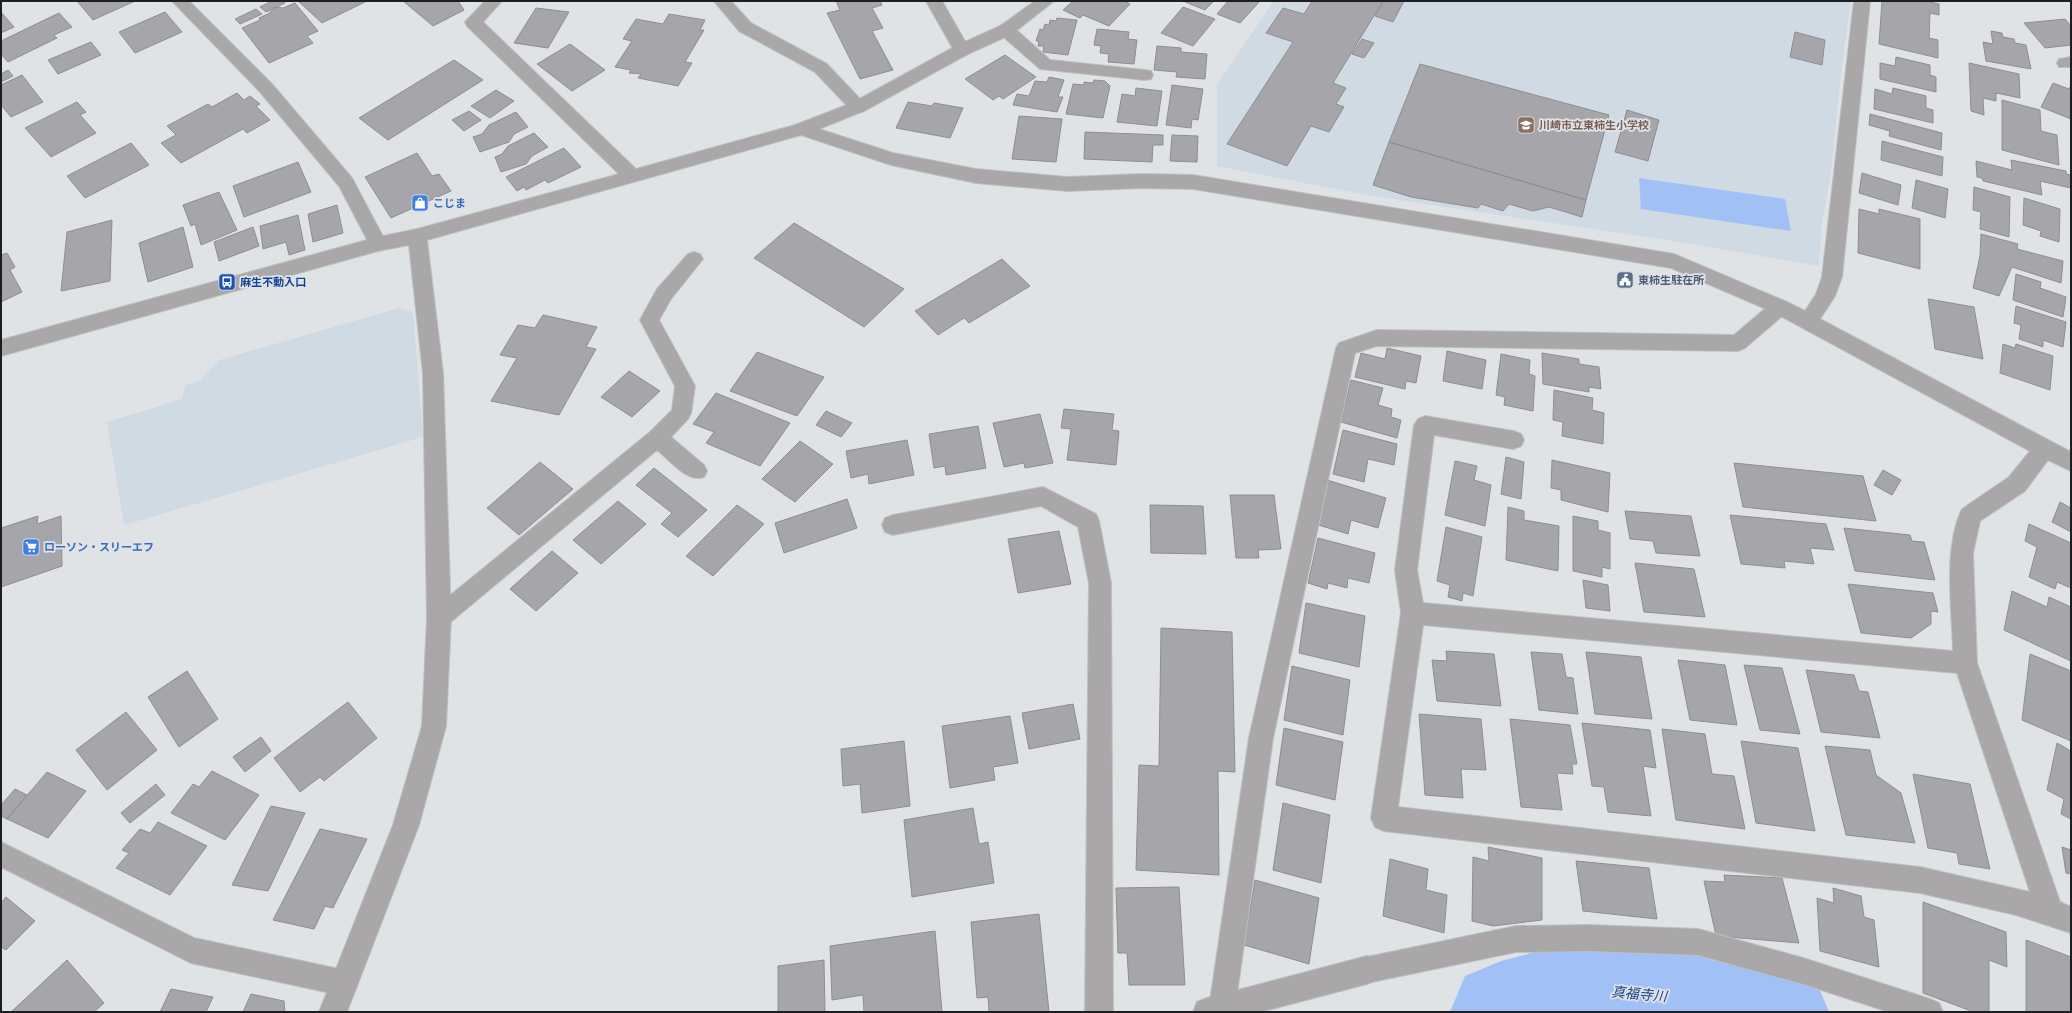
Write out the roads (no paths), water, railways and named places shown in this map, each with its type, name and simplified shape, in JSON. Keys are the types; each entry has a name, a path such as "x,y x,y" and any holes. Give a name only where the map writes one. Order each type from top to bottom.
{"street":[{"path":"494,1 474,22 633,177"},
{"path":"1,348 378,244 417,236 633,177 801,129 858,107 962,50 1006,30 1046,1"},
{"path":"1808,322 1825,296 1832,277 1862,1"},
{"path":"801,129 891,159 976,176 1068,184 1142,181 1193,182 1674,261 1780,307 2071,462 2071,458"},
{"path":"333,1012 406,825 434,726 439,618 433,373 417,236"},
{"path":"1513,440 1425,425 1406,570 1413,613 1384,818 1920,880 2060,915"},
{"path":"2045,448 2017,484 1970,516 1962,553 1966,663 2060,915"},
{"path":"893,525 1043,496 1088,521 1100,583 1099,1012"},
{"path":"1413,613 1966,663"},
{"path":"1215,1010 1367,970"}],"lane":[{"path":"180,1 266,88 346,182 378,244"},
{"path":"722,1 744,27 821,68 858,107"},
{"path":"934,1 962,50"},
{"path":"1006,30 1046,65 1145,75"},
{"path":"439,618 657,438 681,413 685,386 649,320 664,294 694,259"},
{"path":"1215,1010 1261,738 1346,348 1377,338 1738,343 1780,307"},
{"path":"657,438 697,471"},
{"path":"1,854 192,950 344,984"},
{"path":"1367,970 1516,939 1589,938 1698,942 1803,971 1930,1012"}],"water":[{"path":"1639,178 1785,199 1791,231 1641,209"}],"waterway":[{"name":"真福寺川","path":"1501,1012 1589,989 1753,1004 1778,1012"}],"place":[{"name":"川崎市立東柿生小学校","path":"1526,125"},
{"name":"こじま","path":"420,203"},
{"name":"東柿生駐在所","path":"1625,280"},
{"name":"麻生不動入口","path":"227,282"},
{"name":"ローソン・スリーエフ","path":"31,547"}]}
